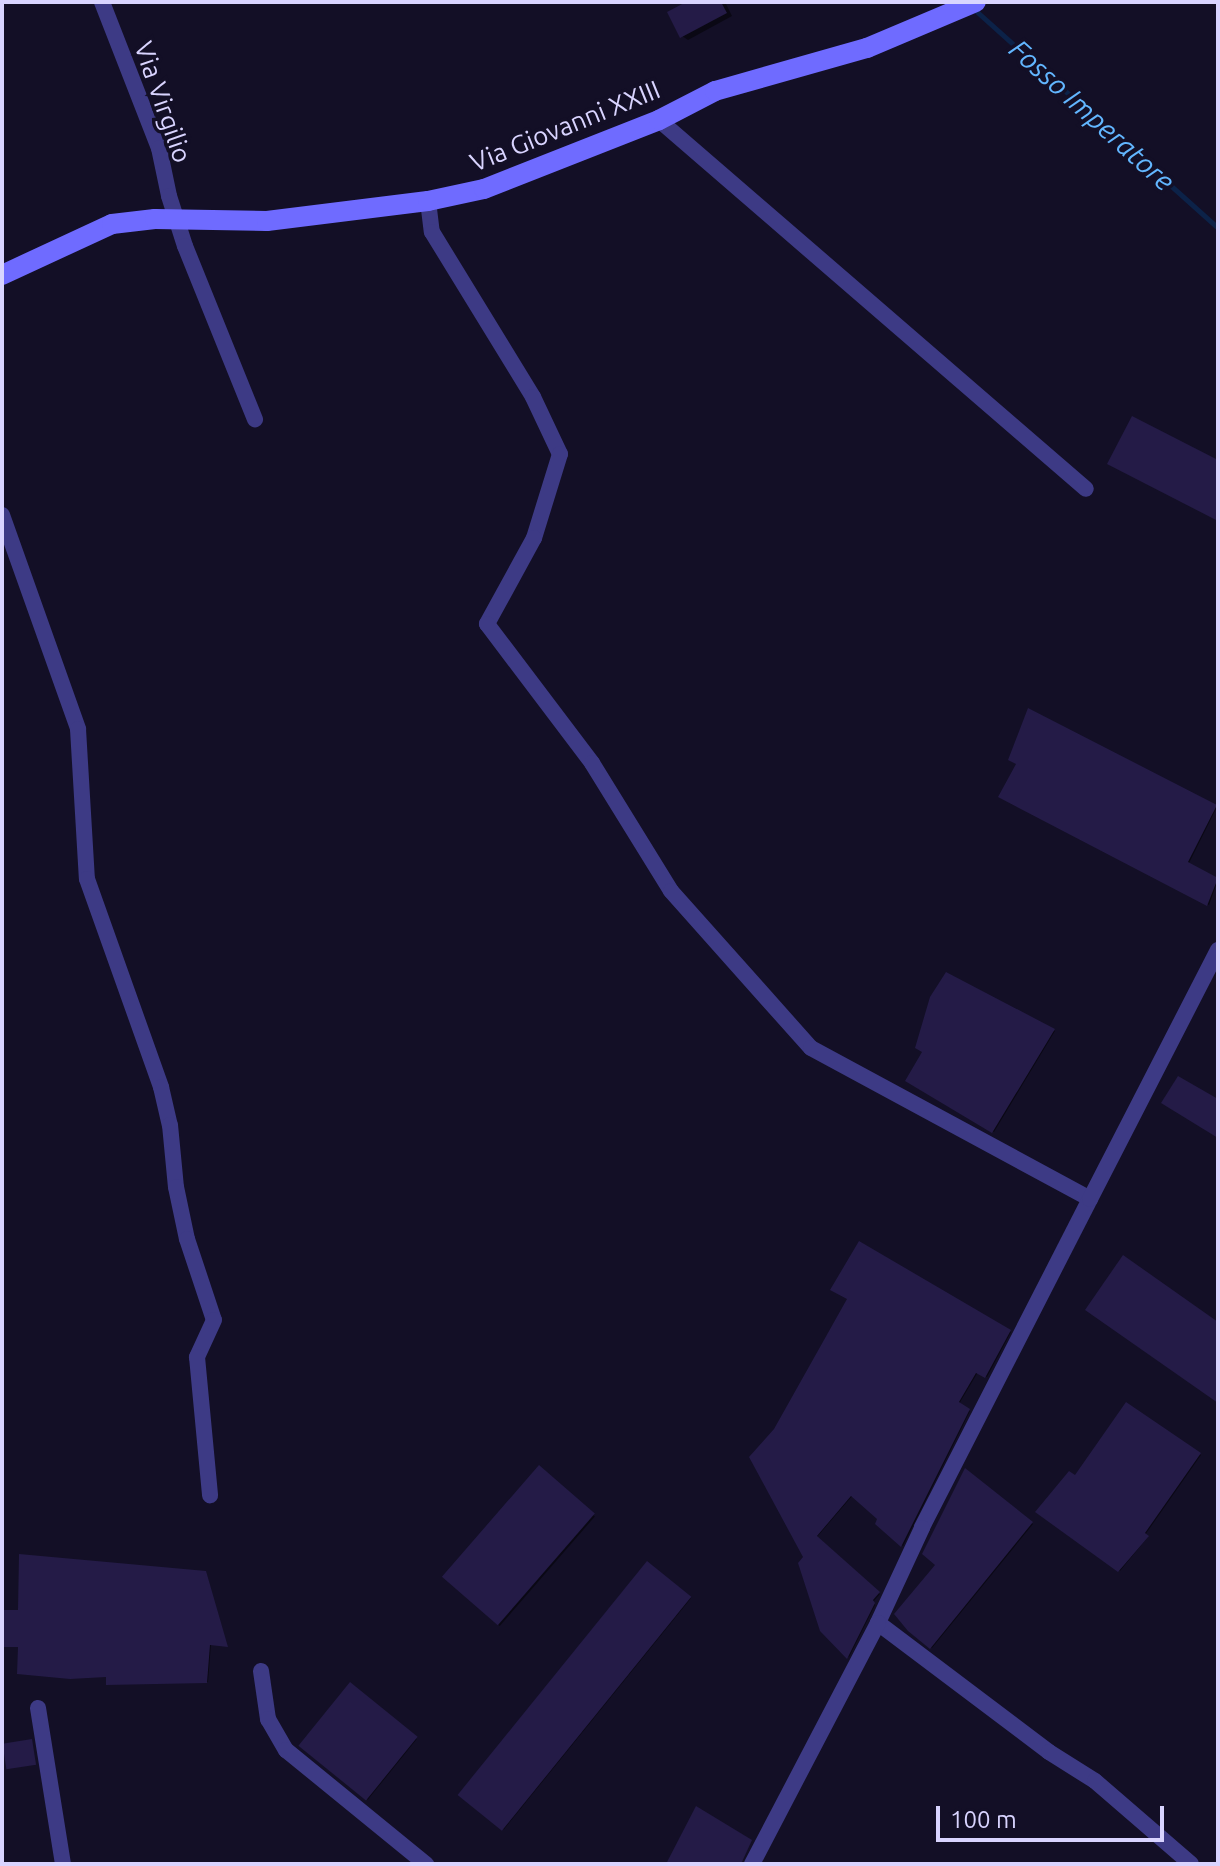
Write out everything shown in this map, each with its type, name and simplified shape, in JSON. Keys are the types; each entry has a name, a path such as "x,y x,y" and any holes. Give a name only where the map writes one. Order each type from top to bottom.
{"main road":[{"name":"Via Giovanni XXIII","path":"2,275 112,224 177,219 267,221 428,201 519,177 659,120 715,91 867,48 976,2"}],"street":[{"name":"Via Virgilio","path":"102,2 159,148 177,219 255,419"},
{"path":"659,120 1086,489"},
{"path":"428,201 432,232 533,397 560,454 534,538 487,624 592,763 671,891 811,1048 1090,1199"},
{"path":"2,515 78,729 87,879 161,1087 170,1125 176,1187 187,1239 214,1320 197,1357 210,1495"},
{"path":"752,1864 878,1623 922,1528 1218,950"},
{"path":"878,1623 1049,1752 1095,1781 1191,1864"},
{"path":"261,1671 268,1719 286,1750 426,1864"},
{"path":"38,1708 63,1864"}],"building":[{"path":"686,2 721,2 727,13 680,38 667,12"},
{"path":"1132,416 1218,460 1218,521 1107,464"},
{"path":"1028,708 1217,805 1188,862 1218,878 1207,906 998,797 1016,764 1008,760"},
{"path":"946,972 1055,1029 992,1133 905,1081 922,1052 915,1048 930,997"},
{"path":"1178,1076 1218,1099 1218,1138 1161,1103"},
{"path":"859,1241 1011,1330 985,1378 976,1373 959,1402 970,1409 901,1547 875,1524 877,1519 851,1496 817,1536 880,1592 873,1600 875,1603 847,1659 820,1631 798,1563 803,1557 749,1457 774,1429 847,1299 830,1290"},
{"path":"1123,1255 1218,1322 1218,1403 1085,1310"},
{"path":"1126,1402 1201,1453 1145,1533 1149,1536 1118,1572 1035,1512 1069,1471 1075,1475"},
{"path":"539,1465 595,1514 498,1625 442,1577"},
{"path":"965,1468 1033,1522 930,1649 908,1631 894,1614 935,1565 922,1554"},
{"path":"19,1554 206,1571 228,1647 210,1645 207,1683 106,1685 106,1677 70,1679 17,1674 18,1647 2,1647 2,1610 18,1610"},
{"path":"647,1561 691,1597 502,1831 458,1795"},
{"path":"350,1682 418,1737 366,1800 298,1746"},
{"path":"32,1739 36,1765 6,1769 2,1744"},
{"path":"696,1806 752,1840 741,1864 666,1864"}],"waterway":[{"name":"Fosso Imperatore","path":"975,10 1218,228"}]}
